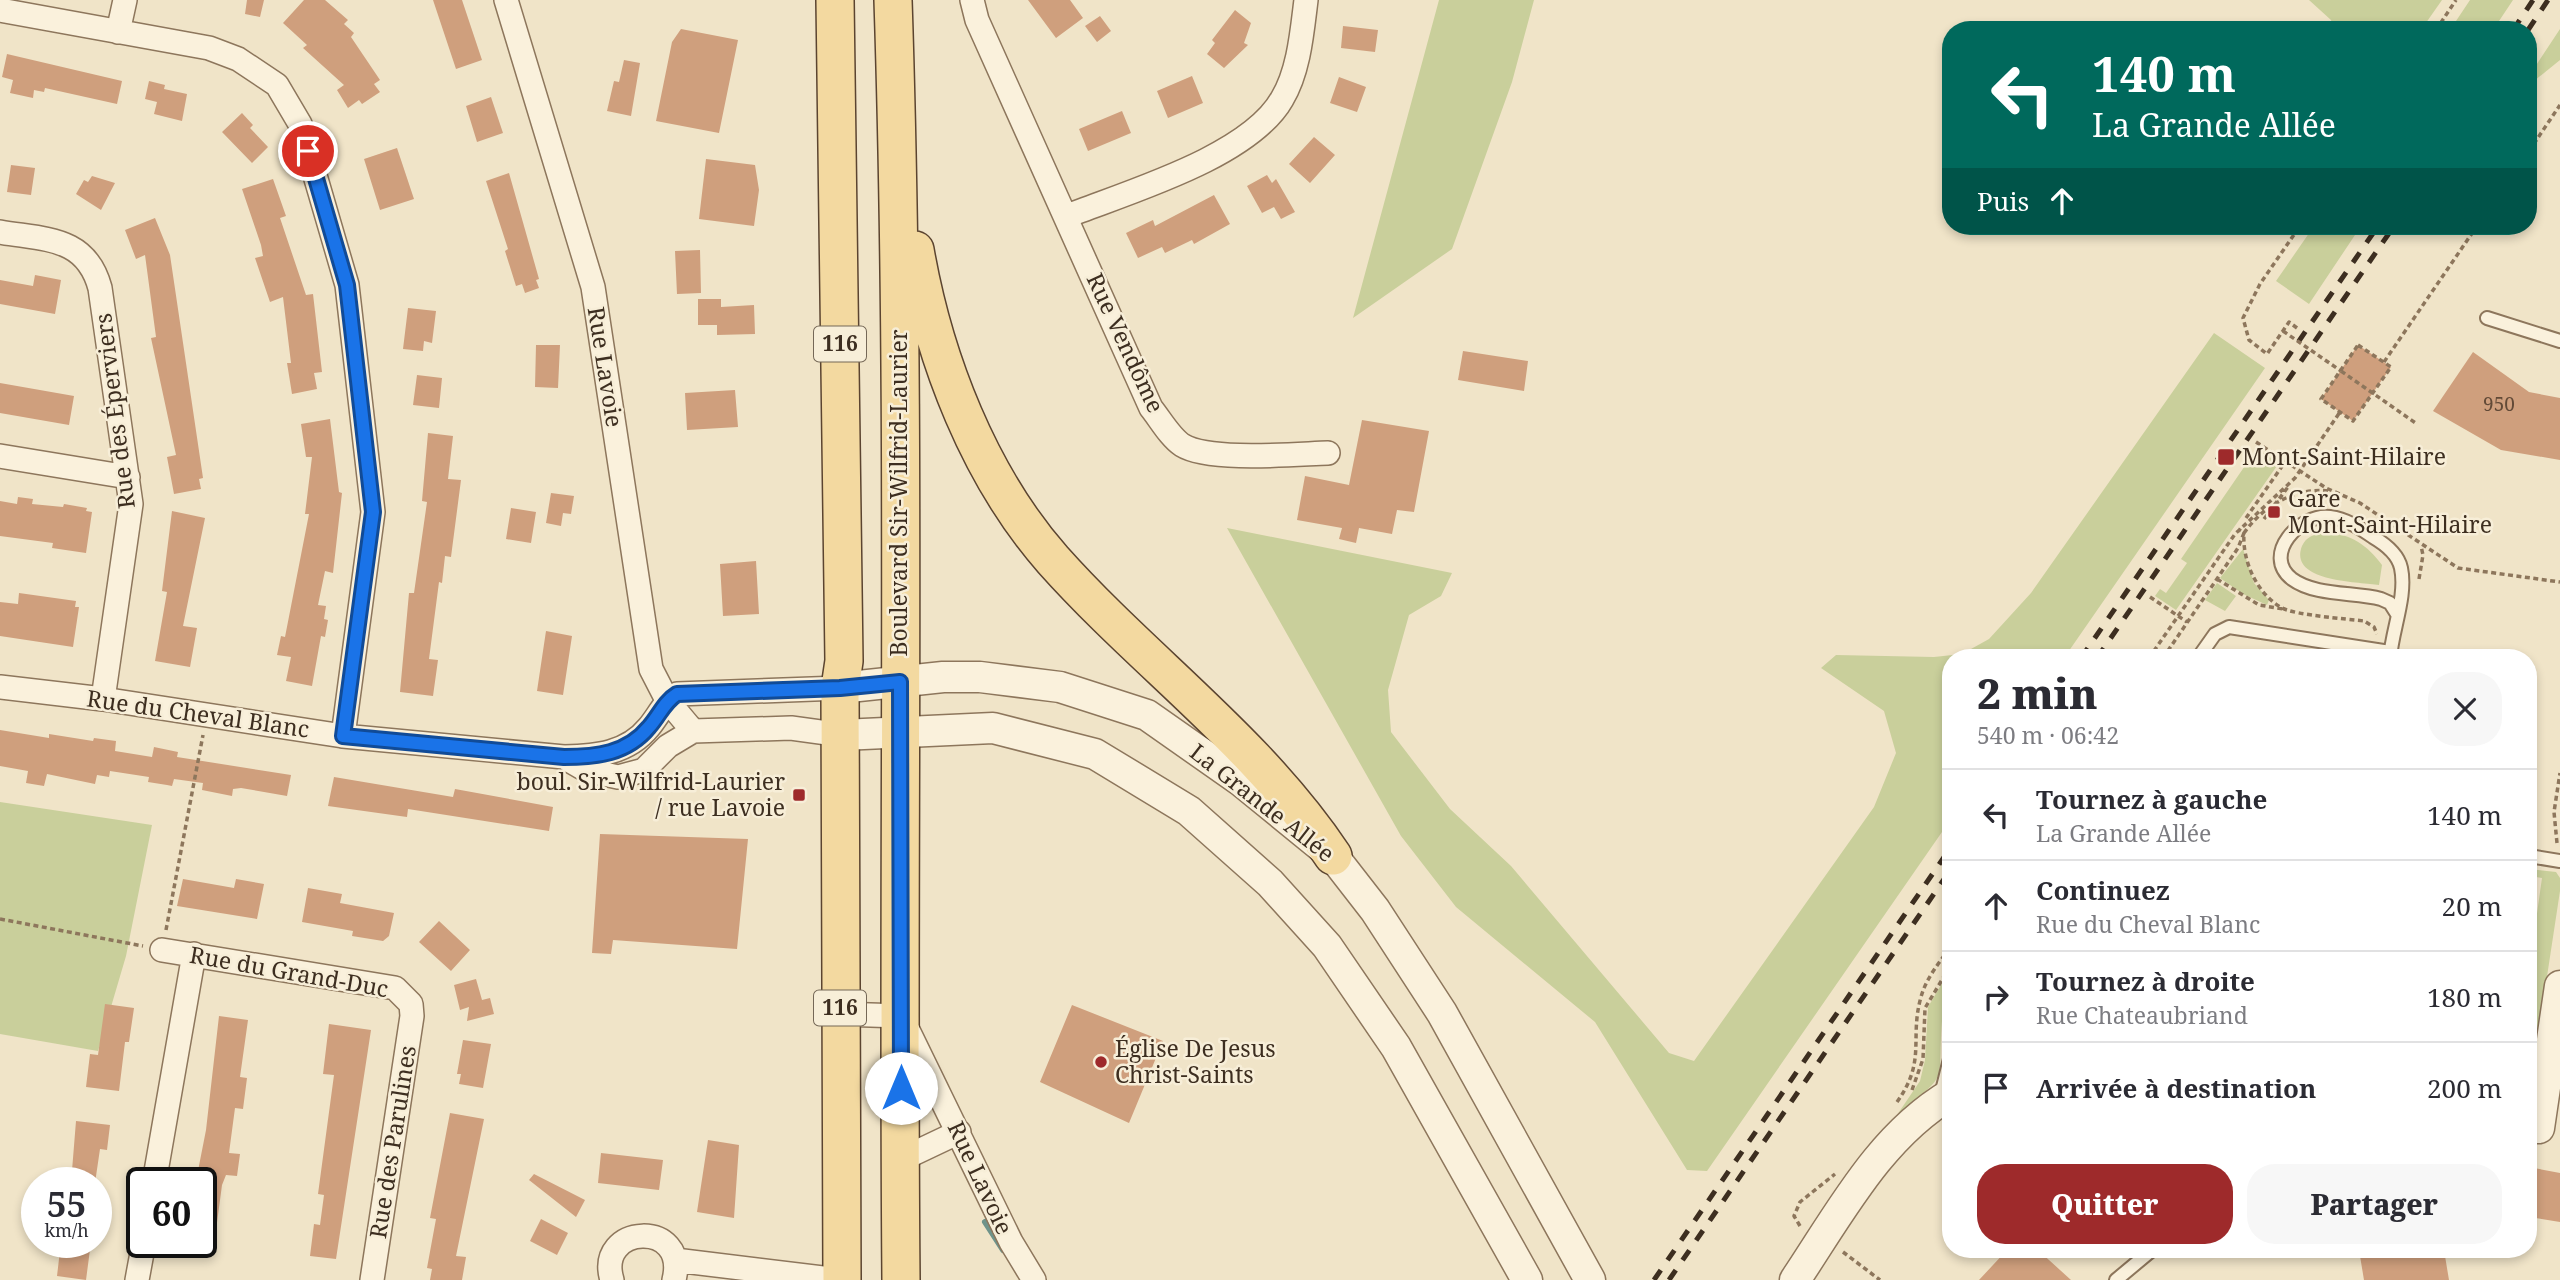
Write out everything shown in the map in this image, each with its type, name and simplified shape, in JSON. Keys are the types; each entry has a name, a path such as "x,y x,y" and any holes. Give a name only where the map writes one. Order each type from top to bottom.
{"main road":[{"name":"116","path":"835,0 844,661 840,688 840,1280"},
{"name":"Boulevard Sir-Wilfrid-Laurier","path":"893,0 897,118 902,735 901,1280"},
{"path":"897,118 923,297 944,365 966,416 1013,506 1052,559 1104,614 1253,756 1308,819 1333,856"}],"street":[{"path":"118,32 125,0"},
{"name":"Rue Lavoie","path":"506,0 593,287 646,645 654,677 667,700 694,731"},
{"name":"Rue Vendôme","path":"972,0 977,20 1151,408 1182,445 1211,453 1328,453"},
{"path":"1067,216 1224,151 1256,128 1282,100 1293,71 1306,0"},
{"path":"0,10 209,48 238,59 277,85 300,124 347,285 373,512 343,736"},
{"name":"Rue des Éperviers","path":"0,232 68,246 86,256 100,288 131,504 103,699"},
{"path":"0,456 128,477"},
{"name":"La Grande Allée","path":"840,688 980,677 1060,687 1147,715 1241,781 1333,856 1375,910 1442,1013 1590,1280"},
{"name":"Rue du Cheval Blanc","path":"0,687 103,699 343,736 564,757 596,756 634,743 648,729 667,700"},
{"path":"667,700 677,694 691,693 840,688"},
{"path":"694,731 791,728 842,735 902,735 993,728 1095,754 1189,811 1270,883 1327,946 1395,1047 1525,1276"},
{"name":"Rue du Cheval Blanc","path":"564,757 586,770 602,775 632,775 644,770 668,746 694,731"},
{"name":"Rue du Grand-Duc","path":"162,950 395,988 411,1004"},
{"path":"157,1167 194,954"},
{"path":"2543,1129 2560,986"},
{"name":"Rue des Parulines","path":"372,1280 412,1016 411,1004"},
{"path":"840,1014 901,1016"},
{"name":"Rue Lavoie","path":"901,1016 1011,1242 1034,1280"},
{"path":"1805,1277 1884,1151 1942,1100"},
{"path":"900,1160 959,1132"},
{"path":"612,1280 610,1261 615,1251 632,1237 654,1236 664,1242 675,1270 840,1280"},
{"path":"138,1280 141,1258"}],"lane":[{"path":"2487,318 2560,341"},
{"path":"2391,649 2402,588 2402,570 2392,552 2379,540 2348,523 2329,517 2308,520 2291,533 2283,547 2282,560 2286,572 2294,580 2310,587 2377,598 2390,603 2397,614"},
{"path":"2205,649 2219,630 2241,628 2357,649"},
{"path":"2537,857 2560,861"},
{"path":"2116,1280 2142,1258"}],"path":[{"path":"2442,21 2456,0"},
{"path":"2537,139 2560,105"},
{"path":"2294,235 2260,284 2243,318 2249,340 2267,354 2289,322 2297,328"},
{"path":"2384,362 2471,235"},
{"path":"2283,331 2417,424"},
{"path":"2358,345 2390,367 2353,421 2321,399 2341,371 2358,345"},
{"path":"2264,519 2300,472 2340,412"},
{"path":"2256,442 2336,493 2361,503 2458,568 2560,582"},
{"path":"2155,649 2286,462"},
{"path":"2239,529 2300,472"},
{"path":"2335,500 2336,493"},
{"path":"2169,649 2238,548 2244,533 2239,529"},
{"path":"2217,579 2259,605 2283,609"},
{"path":"2150,597 2187,622"},
{"path":"0,919 162,950 206,716"},
{"path":"2557,843 2554,812 2560,773"},
{"path":"1936,968 1942,972"},
{"path":"1899,1109 1916,1084 1924,1051 1925,1008 1942,979"}],"green space":[{"path":"1439,0 1534,0 1512,82 1452,249 1353,318"},
{"path":"2309,0 2442,0 2427,21 2331,20"},
{"path":"2470,0 2513,0 2499,21 2456,21"},
{"path":"2560,29 2560,60 2537,79 2537,64"},
{"path":"2308,235 2355,235 2309,304 2276,281"},
{"path":"2214,333 2265,368 2070,649 1971,649 1989,639 2031,593"},
{"path":"2260,451 2279,463 2176,610 2155,596 2160,589 2166,593 2187,563 2181,559 2251,457 2255,459"},
{"path":"1227,528 1452,573 1441,596 1409,615 1388,690 1391,732 1450,809 1511,866 1669,1053 1694,1061 1874,807 1896,753 1884,711 1821,668 1836,655 1942,656 1942,832 1707,1171 1687,1170 1595,1022 1456,907 1401,836"},
{"path":"2324,533 2349,537 2370,551 2382,565 2379,585 2327,578 2305,567 2300,558 2302,546 2311,536"},
{"path":"2243,549 2254,583 2269,600 2267,605 2243,594 2220,578"},
{"path":"2217,583 2236,596 2225,611 2205,600"},
{"path":"0,802 152,825 126,956 98,1051 0,1034"},
{"path":"2537,870 2556,872 2560,878 2560,891 2537,1042 2537,913 2542,878 2537,877"},
{"path":"1942,983 1942,1033 1938,1076 1926,1091 1897,1115 1920,1081 1925,1060 1928,1007"}],"building":[{"path":"247,0 264,0 260,17 245,14"},
{"path":"304,0 325,0 348,20 344,24 354,33 351,37 380,80 374,84 380,92 362,104 359,100 348,108 337,90 344,85 303,48 307,45 283,23"},
{"path":"433,0 462,0 482,60 456,69"},
{"path":"1028,0 1070,0 1083,18 1056,38"},
{"path":"1235,10 1251,23 1244,43 1248,45 1224,68 1207,54 1215,43 1212,40"},
{"path":"1100,16 1111,31 1097,42 1085,26"},
{"path":"1343,26 1378,30 1375,52 1341,48"},
{"path":"681,29 738,40 719,133 656,121 672,42"},
{"path":"7,54 122,81 117,104 45,88 44,92 34,90 33,98 10,93 13,80 2,77"},
{"path":"624,60 640,63 631,116 607,111 614,81 619,82"},
{"path":"1192,76 1203,103 1168,118 1157,91"},
{"path":"1339,77 1366,87 1357,112 1330,103"},
{"path":"149,81 165,85 164,89 187,94 182,121 154,114 157,102 145,99"},
{"path":"491,97 503,133 477,142 466,106"},
{"path":"1122,111 1131,133 1088,151 1079,129"},
{"path":"242,113 253,125 250,128 268,147 252,163 222,132"},
{"path":"1314,137 1335,155 1310,183 1289,164"},
{"path":"397,148 414,199 380,210 364,159"},
{"path":"706,159 755,165 759,190 754,226 699,219"},
{"path":"11,165 35,168 31,195 7,192"},
{"path":"509,173 539,279 536,280 539,288 525,293 522,284 516,286 505,251 508,249 486,181"},
{"path":"1267,175 1272,183 1276,179 1295,212 1281,219 1274,207 1262,213 1247,186"},
{"path":"92,176 115,183 101,210 76,194 84,180 88,182"},
{"path":"273,179 286,216 280,218 306,295 313,294 322,372 314,373 317,389 292,394 287,363 291,363 283,297 270,302 255,258 263,256 261,245 242,189"},
{"path":"1214,195 1230,224 1194,244 1192,240 1165,253 1162,247 1138,258 1126,233 1153,220 1155,226"},
{"path":"155,218 170,255 203,478 199,479 201,489 174,494 167,457 176,455 151,338 156,337 145,255 136,259 125,230"},
{"path":"700,250 701,293 677,294 675,251"},
{"path":"35,275 61,280 55,314 0,304 0,280 33,286"},
{"path":"698,299 721,299 721,307 754,305 755,334 717,335 717,325 698,325"},
{"path":"408,308 436,311 432,343 424,341 423,351 403,349"},
{"path":"536,345 560,345 558,388 535,387"},
{"path":"2358,345 2391,367 2353,421 2321,399"},
{"path":"1463,351 1528,361 1524,391 1458,380"},
{"path":"2473,352 2529,392 2560,398 2560,460 2501,450 2433,411"},
{"path":"417,375 442,378 439,408 413,405"},
{"path":"0,383 74,396 69,425 0,413"},
{"path":"735,390 738,427 687,430 685,393"},
{"path":"330,419 339,492 342,493 333,573 325,571 318,605 326,606 324,619 328,620 325,637 321,636 312,686 286,681 291,657 277,655 281,636 285,637 309,514 305,514 312,457 306,457 301,424"},
{"path":"1362,420 1429,431 1414,512 1397,510 1392,534 1359,528 1356,543 1339,539 1342,528 1297,520 1305,476 1349,485"},
{"path":"428,433 453,436 448,479 461,480 451,557 445,556 442,583 439,582 429,659 438,660 433,696 400,692 409,593 414,593 427,502 422,501"},
{"path":"551,493 574,496 571,514 563,513 561,526 546,523"},
{"path":"18,497 33,499 32,504 63,507 64,504 87,508 86,511 92,512 86,553 52,548 53,543 0,536 0,501 17,504"},
{"path":"511,508 536,512 531,543 506,539"},
{"path":"172,511 205,518 183,626 197,628 190,667 155,661 167,592 162,591"},
{"path":"756,561 759,614 723,616 720,564"},
{"path":"19,593 76,601 75,607 79,607 73,647 0,636 0,602 18,604"},
{"path":"546,631 572,636 563,695 537,691"},
{"path":"0,730 49,738 49,734 93,741 94,738 116,741 115,751 152,757 154,747 178,752 177,757 291,775 287,796 241,788 233,789 232,796 202,790 203,783 174,779 172,786 148,782 149,777 110,771 109,777 97,775 95,784 47,774 44,786 26,783 28,771 0,766"},
{"path":"334,777 453,797 455,789 553,807 549,831 408,809 407,817 328,806"},
{"path":"600,834 748,839 737,949 613,940 611,954 592,953"},
{"path":"183,879 234,888 236,879 264,884 257,919 177,906"},
{"path":"308,888 342,894 340,903 394,913 389,936 383,941 352,936 353,931 302,922"},
{"path":"439,921 470,950 451,971 419,942"},
{"path":"476,979 482,1000 490,998 494,1014 467,1021 469,1007 460,1010 454,985"},
{"path":"105,1004 134,1008 129,1042 125,1042 119,1091 86,1087 90,1054 98,1055"},
{"name":"Église De Jesus Christ-Saints","path":"1072,1005 1163,1041 1129,1123 1040,1082"},
{"path":"219,1016 248,1020 240,1077 247,1078 243,1109 235,1108 229,1153 240,1154 237,1176 226,1175 217,1222 217,1167 199,1167 206,1130"},
{"path":"329,1024 371,1030 336,1259 310,1256 314,1224 320,1225 324,1195 318,1194 334,1075 323,1074"},
{"path":"463,1040 491,1044 483,1088 459,1084 461,1074 457,1074"},
{"path":"450,1113 484,1119 456,1256 466,1257 462,1280 430,1280 432,1269 427,1268 436,1219 430,1218"},
{"path":"76,1121 110,1125 107,1150 100,1149 97,1167 72,1167"},
{"path":"708,1140 739,1145 734,1218 697,1212"},
{"path":"601,1153 663,1160 659,1190 598,1183"},
{"path":"2537,1169 2560,1173 2560,1222 2537,1218"},
{"path":"534,1174 585,1200 576,1217 529,1180"},
{"path":"541,1219 568,1233 557,1255 530,1241"},
{"path":"59,1258 89,1258 86,1280 57,1276"},
{"path":"2000,1258 2047,1258 2071,1280 1979,1280"},
{"path":"2360,1258 2445,1258 2449,1280 2364,1280"}],"waterway":[{"path":"985,1222 1003,1250"}],"railway":[{"path":"2519,21 2533,0"},
{"path":"2534,21 2548,0"},
{"path":"2087,649 2372,235"},
{"path":"2103,649 2388,235"},
{"path":"1654,1280 1942,860"},
{"path":"1669,1280 1942,882"}],"place":[{"name":"Mont-Saint-Hilaire","path":"2226,457"},
{"name":"Gare Mont-Saint-Hilaire","path":"2274,512"},
{"name":"boul. Sir-Wilfrid-Laurier / rue Lavoie","path":"799,795"},
{"name":"Église De Jesus Christ-Saints","path":"1101,1062"}],"route":[{"path":"308,151 347,285 373,512 343,736 564,757 596,756 634,743 648,729 667,700 677,694 840,688 900,682 901,1088"}]}
